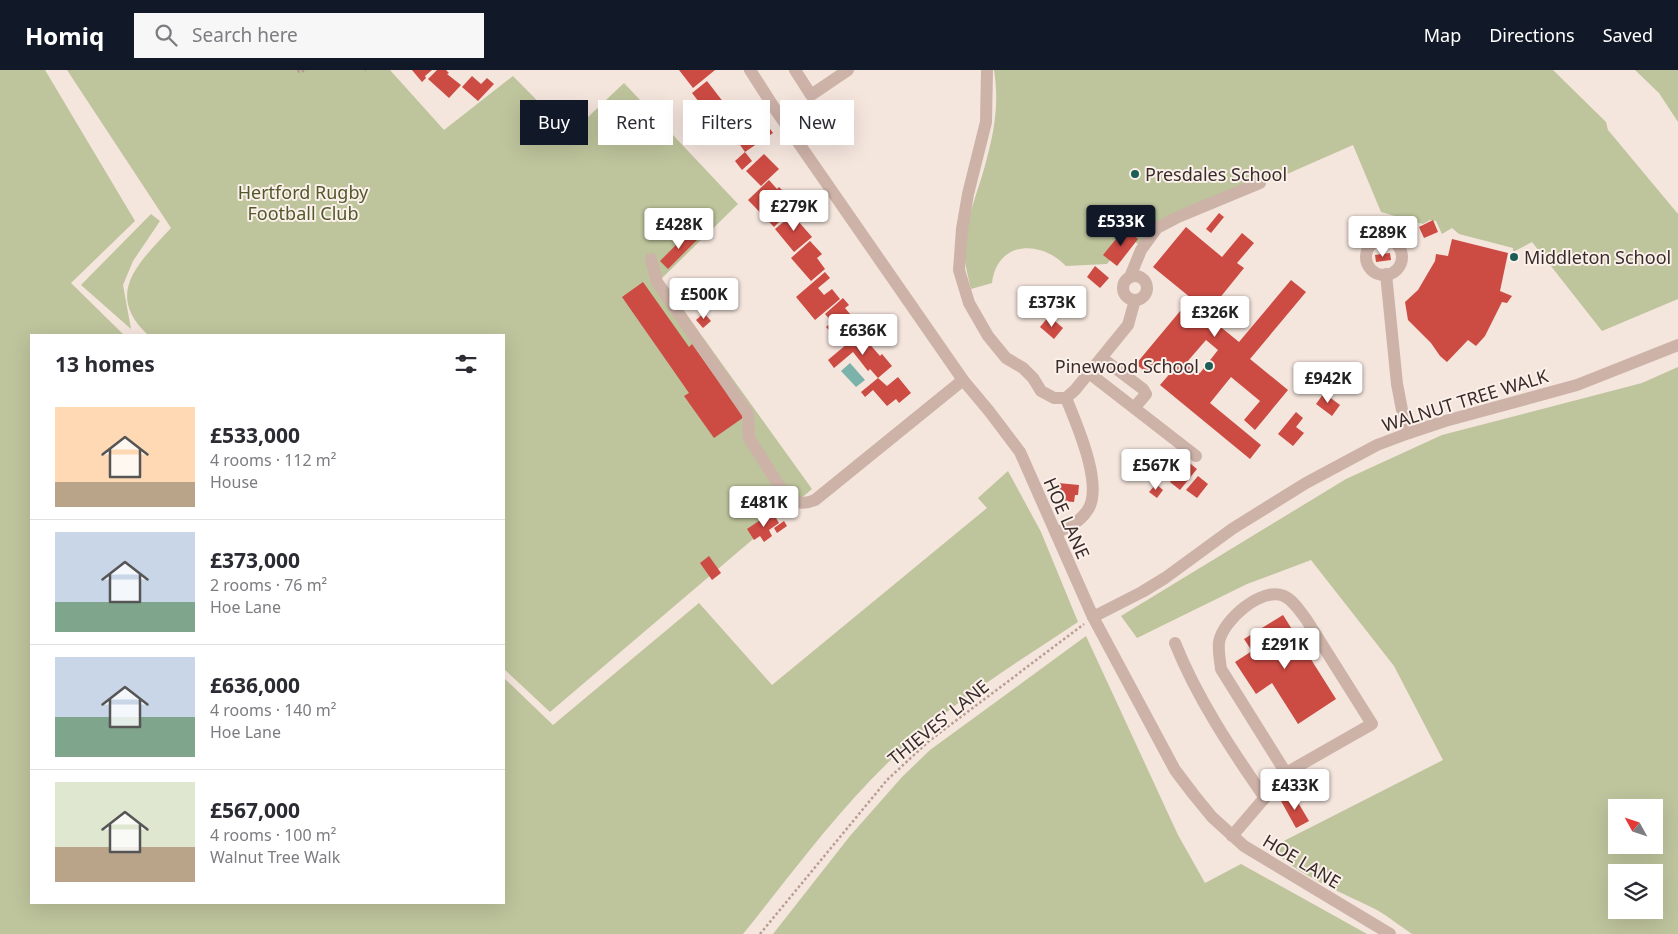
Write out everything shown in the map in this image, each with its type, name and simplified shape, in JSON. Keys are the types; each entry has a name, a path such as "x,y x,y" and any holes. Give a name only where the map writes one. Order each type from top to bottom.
{"street":[{"name":"HOE LANE","path":"750,70 774,109 829,185 963,380 1020,452 1093,617 1175,770 1212,817 1232,836 1270,863 1390,934"},
{"path":"795,70 811,95 848,70"},
{"path":"988,70 986,122 966,202 958,270 969,303 988,336 1006,358 1033,378 1041,391 1054,398 1066,398 1075,390 1128,325 1135,300 1142,298 1146,291 1146,284 1138,276 1130,277 1140,250 1157,228 1260,182"},
{"path":"651,259 657,282 748,414 749,438 790,499 801,503 815,500 963,380"},
{"path":"1386,274 1397,384 1403,415 1409,432"},
{"name":"WALNUT TREE WALK","path":"1093,617 1165,578 1232,529 1348,459 1409,432 1577,385 1678,346"},
{"path":"1102,358 1143,389 1146,394 1136,407"},
{"path":"1089,373 1136,407 1196,456"},
{"path":"1056,533 1076,524 1089,510 1092,492 1091,469 1086,448 1066,398"},
{"path":"1232,836 1286,773 1372,724 1306,618 1295,604 1284,596 1272,594 1238,611 1229,622 1219,642 1219,655 1221,669 1286,773"},
{"path":"1175,642 1188,675 1200,698 1265,798"}],"path":[{"path":"298,70 299,72 307,70"},
{"name":"THIEVES' LANE","path":"760,934 887,780 935,736 1093,617"}],"green space":[{"path":"0,70 45,70 135,221 71,283 123,334 30,334 30,904 505,904 505,679 553,725 699,603 772,685 987,508 978,498 1008,471 1041,532 1078,622 963,700 898,753 856,795 743,934 0,934"},
{"name":"Hertford Rugby Football Club","path":"67,70 390,70 444,130 513,76 537,100 520,100 520,145 588,145 588,117 598,108 598,145 673,145 673,135 738,204 661,279 812,489 550,712 505,670 505,334 147,334 135,320 128,305 127,292 131,278 148,253 171,228"},
{"path":"994,70 1553,70 1606,122 1608,130 1678,214 1678,299 1602,331 1532,242 1513,252 1513,248 1459,234 1452,228 1442,234 1436,221 1430,220 1423,224 1381,212 1353,145 1166,227 1143,248 1129,237 1107,264 1066,266 1056,257 1044,251 1032,248 1021,249 1011,252 1002,259 996,269 992,283 971,289 965,263 965,236 990,147 994,125 996,92"},
{"path":"1635,70 1678,70 1678,122 1659,93"},
{"name":"Hertford Rugby Football Club","path":"624,83 640,100 606,100"},
{"path":"151,214 160,221 133,261 123,285 131,329 81,285"},
{"path":"1678,367 1678,934 1412,934 1377,910 1305,874 1280,856 1272,847 1443,760 1394,666 1311,560 1247,584 1137,638 1121,616 1346,479 1442,435 1642,383"},
{"path":"1086,636 1178,835 1205,883 1241,864 1367,934 773,934 850,836 902,777 930,750"}],"water":[{"path":"850,363 865,380 856,387 841,371"}],"building":[{"path":"412,70 432,70 425,76 426,78 422,82"},
{"path":"437,70 446,70 449,73 447,74 461,85 449,98 428,79"},
{"path":"679,70 715,70 693,88"},
{"path":"472,76 481,84 487,78 494,84 478,101 462,87"},
{"path":"707,81 722,100 697,100 692,93"},
{"path":"740,145 755,145 745,152"},
{"path":"745,152 752,161 742,170 735,161"},
{"path":"764,154 779,169 761,186 746,171"},
{"path":"769,180 777,189 779,187 787,195 781,201 790,211 774,227 748,200"},
{"path":"798,210 803,216 798,221 812,237 794,252 775,229"},
{"path":"1219,213 1224,217 1211,233 1206,229"},
{"path":"1433,220 1438,232 1424,238 1419,227"},
{"path":"1186,227 1222,257 1242,233 1254,243 1237,263 1244,268 1206,315 1239,342 1291,280 1306,292 1250,359 1288,390 1255,430 1244,420 1260,401 1231,377 1210,403 1261,445 1250,459 1160,385 1173,370 1161,361 1149,375 1136,364 1191,298 1153,267","holes":["1206,340 1218,350 1200,373 1187,362"]},
{"path":"1125,228 1138,239 1117,266 1103,255"},
{"path":"690,231 698,239 668,269 660,261"},
{"path":"1452,239 1508,253 1500,291 1512,296 1507,303 1502,302 1485,336 1476,346 1468,340 1447,362 1408,320 1405,302 1418,290 1435,261 1436,254 1448,256"},
{"path":"810,241 822,254 817,258 825,269 811,281 791,258"},
{"path":"1390,253 1391,260 1376,262 1375,255"},
{"path":"1095,266 1109,278 1100,288 1087,277"},
{"path":"825,272 830,278 818,288 824,295 832,289 840,299 815,320 796,297"},
{"path":"643,282 689,347 692,344 714,375 747,415 714,438 684,396 689,393 622,297"},
{"path":"843,298 849,305 845,308 861,327 854,332 850,328 837,339 826,327 832,322 825,314"},
{"path":"704,313 711,321 703,328 696,320"},
{"path":"1049,316 1063,328 1054,339 1040,327"},
{"path":"860,333 880,356 882,354 892,366 878,378 870,369 868,371 853,352 834,368 828,360"},
{"path":"898,377 911,393 899,403 896,399 887,406 873,390 865,397 861,392 878,378 887,386"},
{"path":"1324,393 1340,405 1332,416 1316,404"},
{"path":"1296,412 1303,418 1296,427 1304,433 1293,446 1278,434"},
{"path":"1187,461 1197,469 1180,490 1170,482"},
{"path":"1198,476 1208,484 1197,498 1186,490"},
{"path":"1058,483 1079,485 1078,495 1075,495 1074,502 1062,501 1063,494 1057,493"},
{"path":"1156,484 1163,490 1157,498 1149,492"},
{"path":"772,512 779,523 769,530 772,536 764,542 760,536 754,540 747,529"},
{"path":"784,521 787,526 777,533 774,528"},
{"path":"709,556 721,573 712,580 700,563"},
{"path":"1283,615 1336,699 1298,724 1272,683 1256,694 1235,662 1252,651 1244,639"},
{"path":"1293,794 1309,821 1296,828 1281,801"}],"place":[{"name":"Presdales School","path":"1135,174"},
{"name":"Middleton School","path":"1514,257"},
{"name":"Pinewood School","path":"1209,366"}]}
